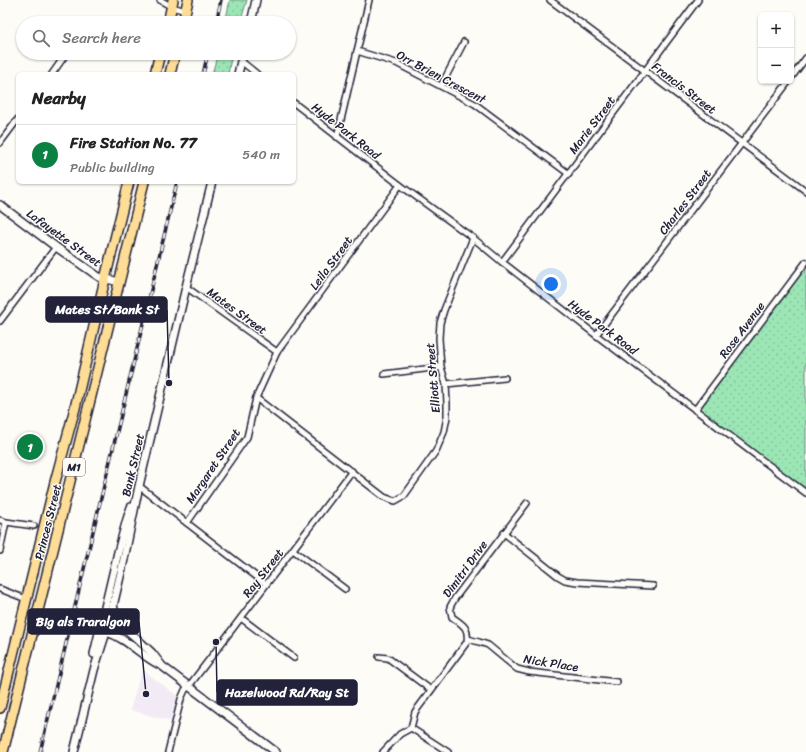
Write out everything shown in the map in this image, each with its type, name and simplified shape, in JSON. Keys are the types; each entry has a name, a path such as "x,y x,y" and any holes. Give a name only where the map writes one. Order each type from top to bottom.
{"highway":[{"path":"185,16 188,0"},
{"path":"170,16 173,4"},
{"path":"155,72 158,60"},
{"path":"170,72 173,60"},
{"name":"Princes Street","path":"0,708 55,482 75,408 129,184"},
{"name":"Princes Street","path":"3,752 3,740 144,184"}],"main road":[{"path":"253,16 256,0"},
{"path":"238,72 241,61"},
{"name":"Bank Street","path":"74,752 94,670 109,623 139,486 212,184"},
{"name":"Lafayette Street","path":"0,205 99,277 119,282"},
{"path":"94,670 94,657 122,539 127,519 139,486"},
{"path":"113,605 114,612 120,624 152,653 162,666"},
{"path":"101,626 109,623 120,624"},
{"path":"101,626 106,632 117,635 151,661 162,666 276,752"}],"street":[{"path":"160,0 173,4 186,11"},
{"path":"337,137 369,0"},
{"name":"Francis Street","path":"550,0 806,191"},
{"name":"Marie Street","path":"502,262 698,0"},
{"path":"441,86 464,42"},
{"name":"Orr Brien Crescent","path":"357,51 396,63 475,104 569,174"},
{"path":"794,74 806,58"},
{"path":"53,72 62,60"},
{"path":"241,61 255,72"},
{"name":"Charles Street","path":"596,335 786,84"},
{"name":"Hyde Park Road","path":"296,105 400,185 473,238 596,335 806,493"},
{"path":"0,143 16,122"},
{"name":"Leila Street","path":"278,352 400,185"},
{"name":"Elliott Street","path":"256,398 384,497 395,501 404,496 436,451 444,432 447,417 446,384 441,367 439,338 440,323 473,238"},
{"path":"0,320 56,247"},
{"name":"Rose Avenue","path":"695,410 806,262"},
{"name":"Mates Street","path":"186,287 278,352"},
{"name":"Margaret Street","path":"187,523 247,437 256,398 278,352"},
{"path":"384,374 441,367"},
{"path":"446,384 505,378"},
{"name":"Ray Street","path":"168,752 181,699 185,690 352,471"},
{"path":"139,486 266,584"},
{"name":"Dimitri Drive","path":"468,639 468,634 464,626 452,617 450,607 455,598 527,503"},
{"path":"0,520 34,526"},
{"path":"0,551 6,522"},
{"path":"504,533 565,580 653,586"},
{"path":"293,550 345,589"},
{"path":"0,589 26,599"},
{"path":"241,618 294,658"},
{"path":"383,752 400,734 411,728 415,712 468,639"},
{"name":"Nick Place","path":"468,639 488,645 517,669 529,672 617,682"},
{"path":"379,657 388,658 431,690"},
{"path":"411,728 448,752"}],"shaded area":[{"path":"142,669 177,696 171,721 130,710"}],"green space":[{"path":"230,0 247,0 242,16 227,16"},
{"path":"216,60 231,60 228,72 213,72"},
{"path":"806,264 806,492 696,410"}],"railway":[{"path":"218,16 221,0"},
{"path":"203,72 206,60"},
{"path":"40,752 177,184"}],"place":[{"name":"Mates St/Bank St","path":"169,383"},
{"name":"Fire Station No. 77","path":"30,447"},
{"name":"Hazelwood Rd/Ray St","path":"216,642"},
{"name":"Big als Traralgon","path":"146,694"}]}
